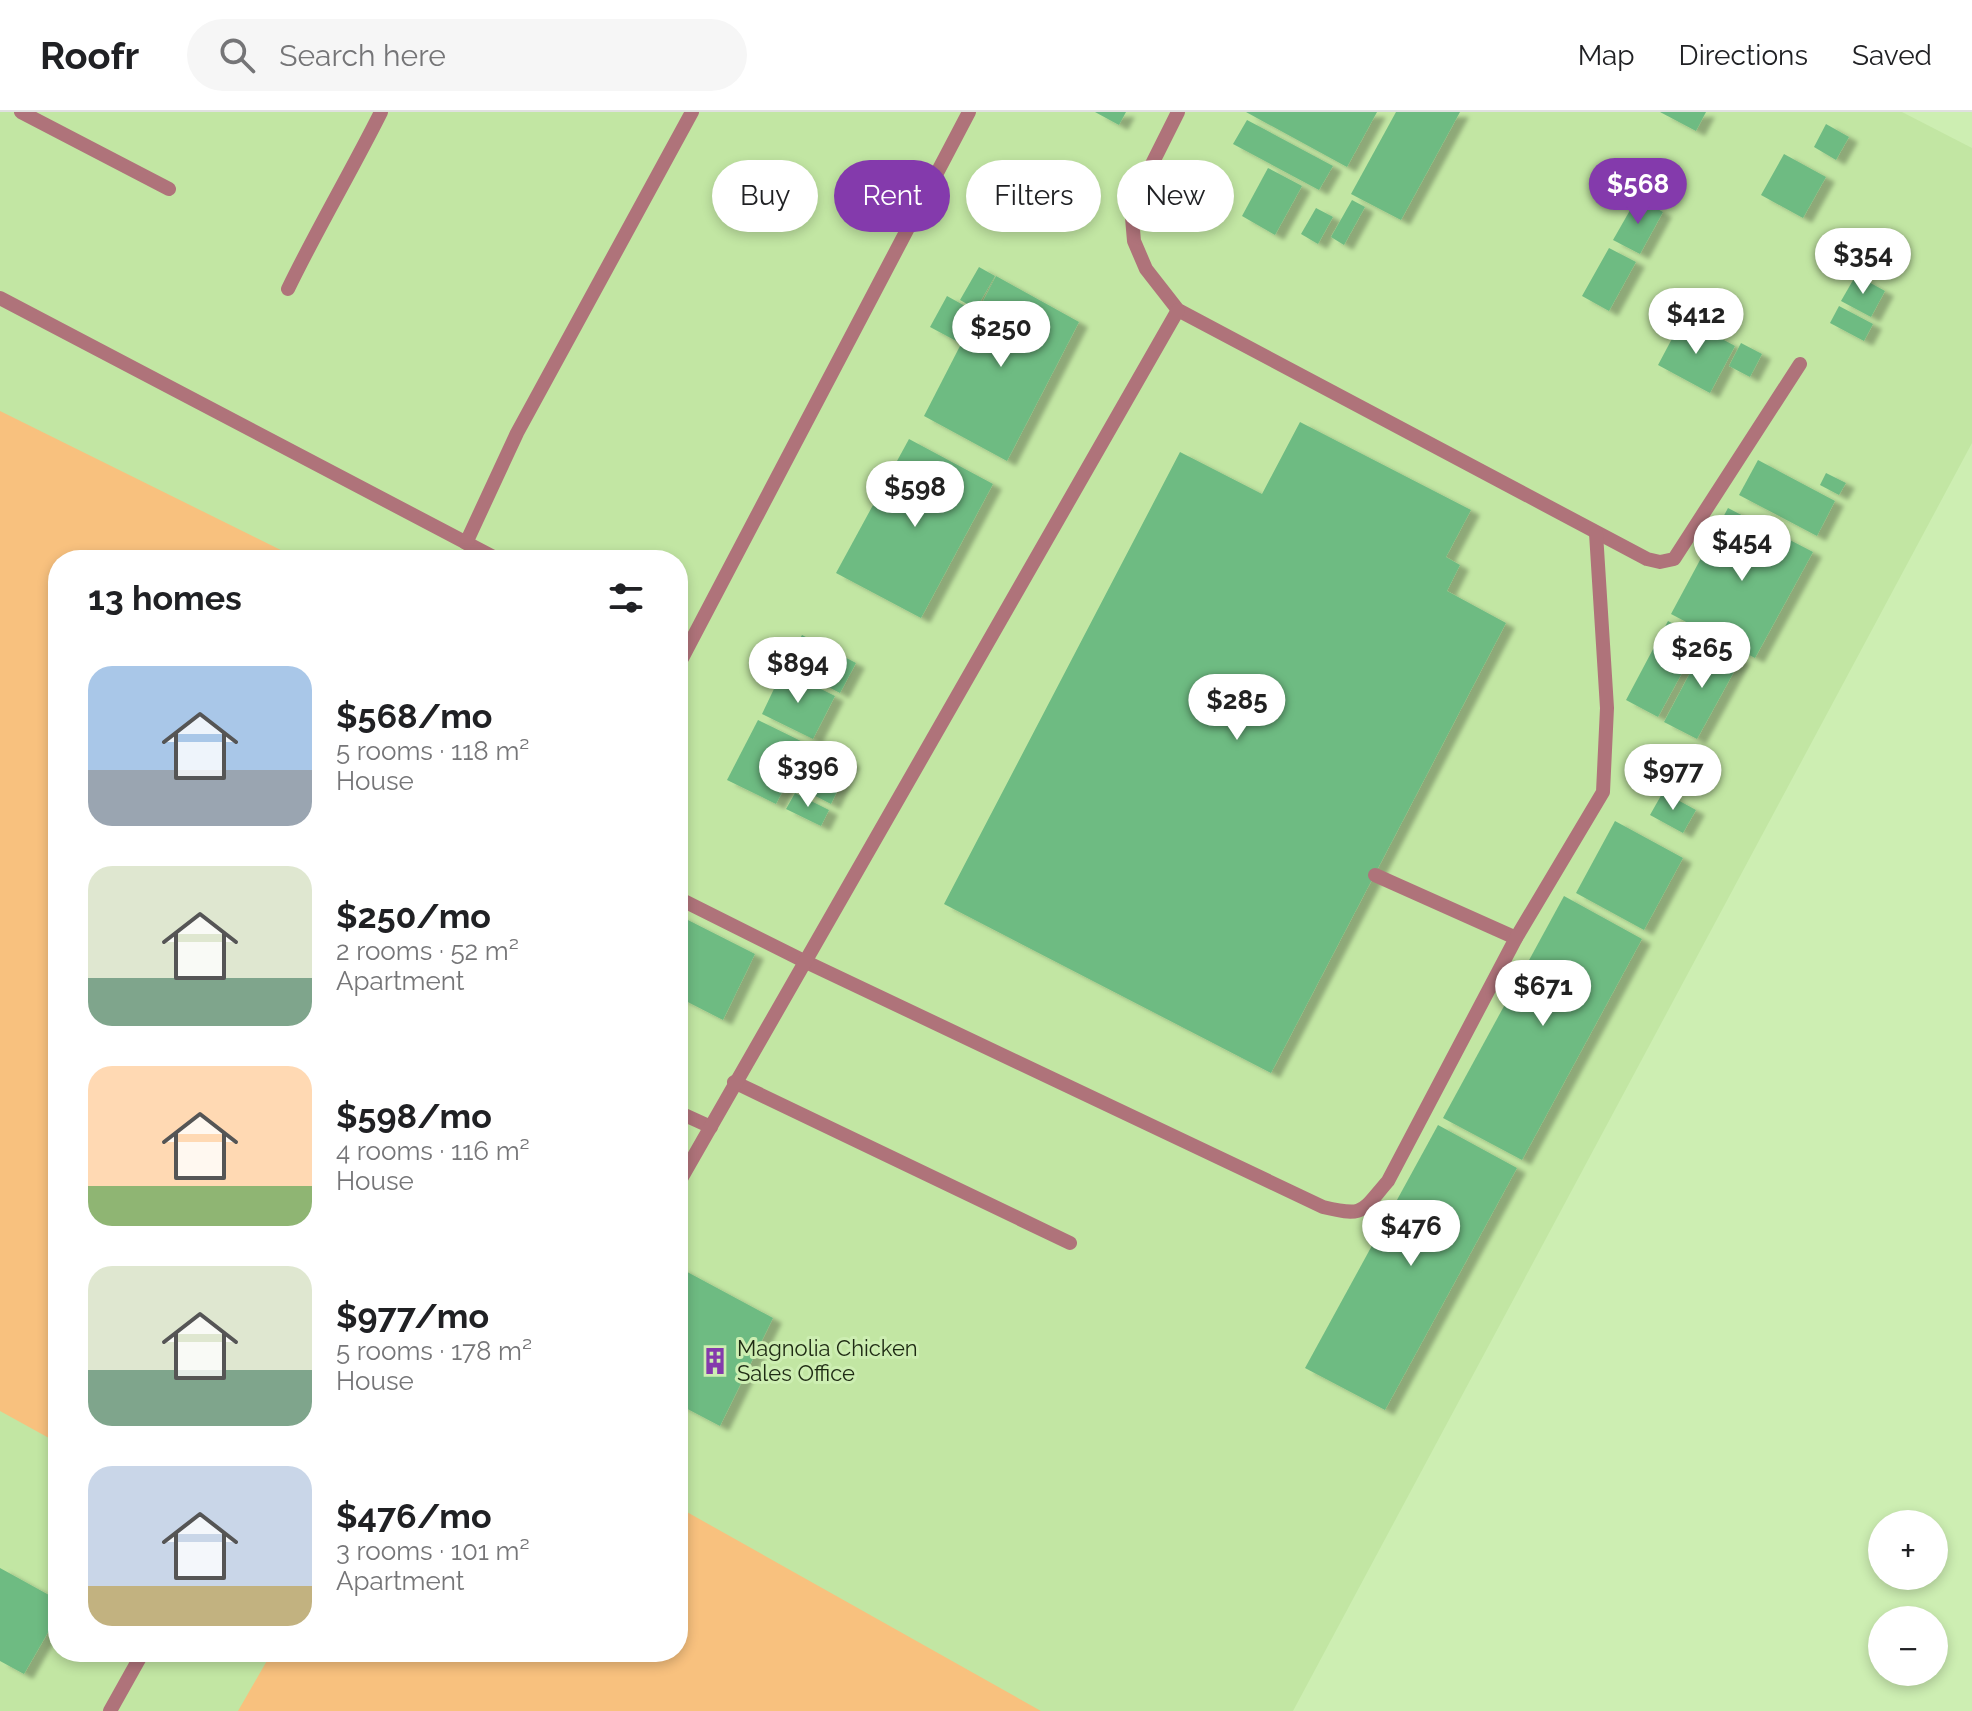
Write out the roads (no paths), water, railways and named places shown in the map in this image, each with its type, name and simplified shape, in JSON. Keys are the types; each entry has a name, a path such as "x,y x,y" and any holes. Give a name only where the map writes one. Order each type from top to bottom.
{"lane":[{"path":"21,112 169,189"},
{"path":"288,289 318,226 381,112"},
{"path":"466,543 517,433 692,112"},
{"path":"688,644 969,112"},
{"path":"1178,112 1131,206 1134,241 1146,269 1178,310 1647,559 1660,562 1674,559 1800,364"},
{"path":"0,298 480,550"},
{"path":"688,1167 1178,310"},
{"path":"688,903 1323,1207 1350,1213 1362,1211 1388,1181 1516,938 1603,792 1607,708 1596,533"},
{"path":"1375,875 1516,938"},
{"path":"734,1082 1070,1243"},
{"path":"688,1117 711,1127"},
{"path":"110,1711 137,1662"}],"place":[{"name":"Magnolia Chicken Sales Office","path":"715,1361"}]}
